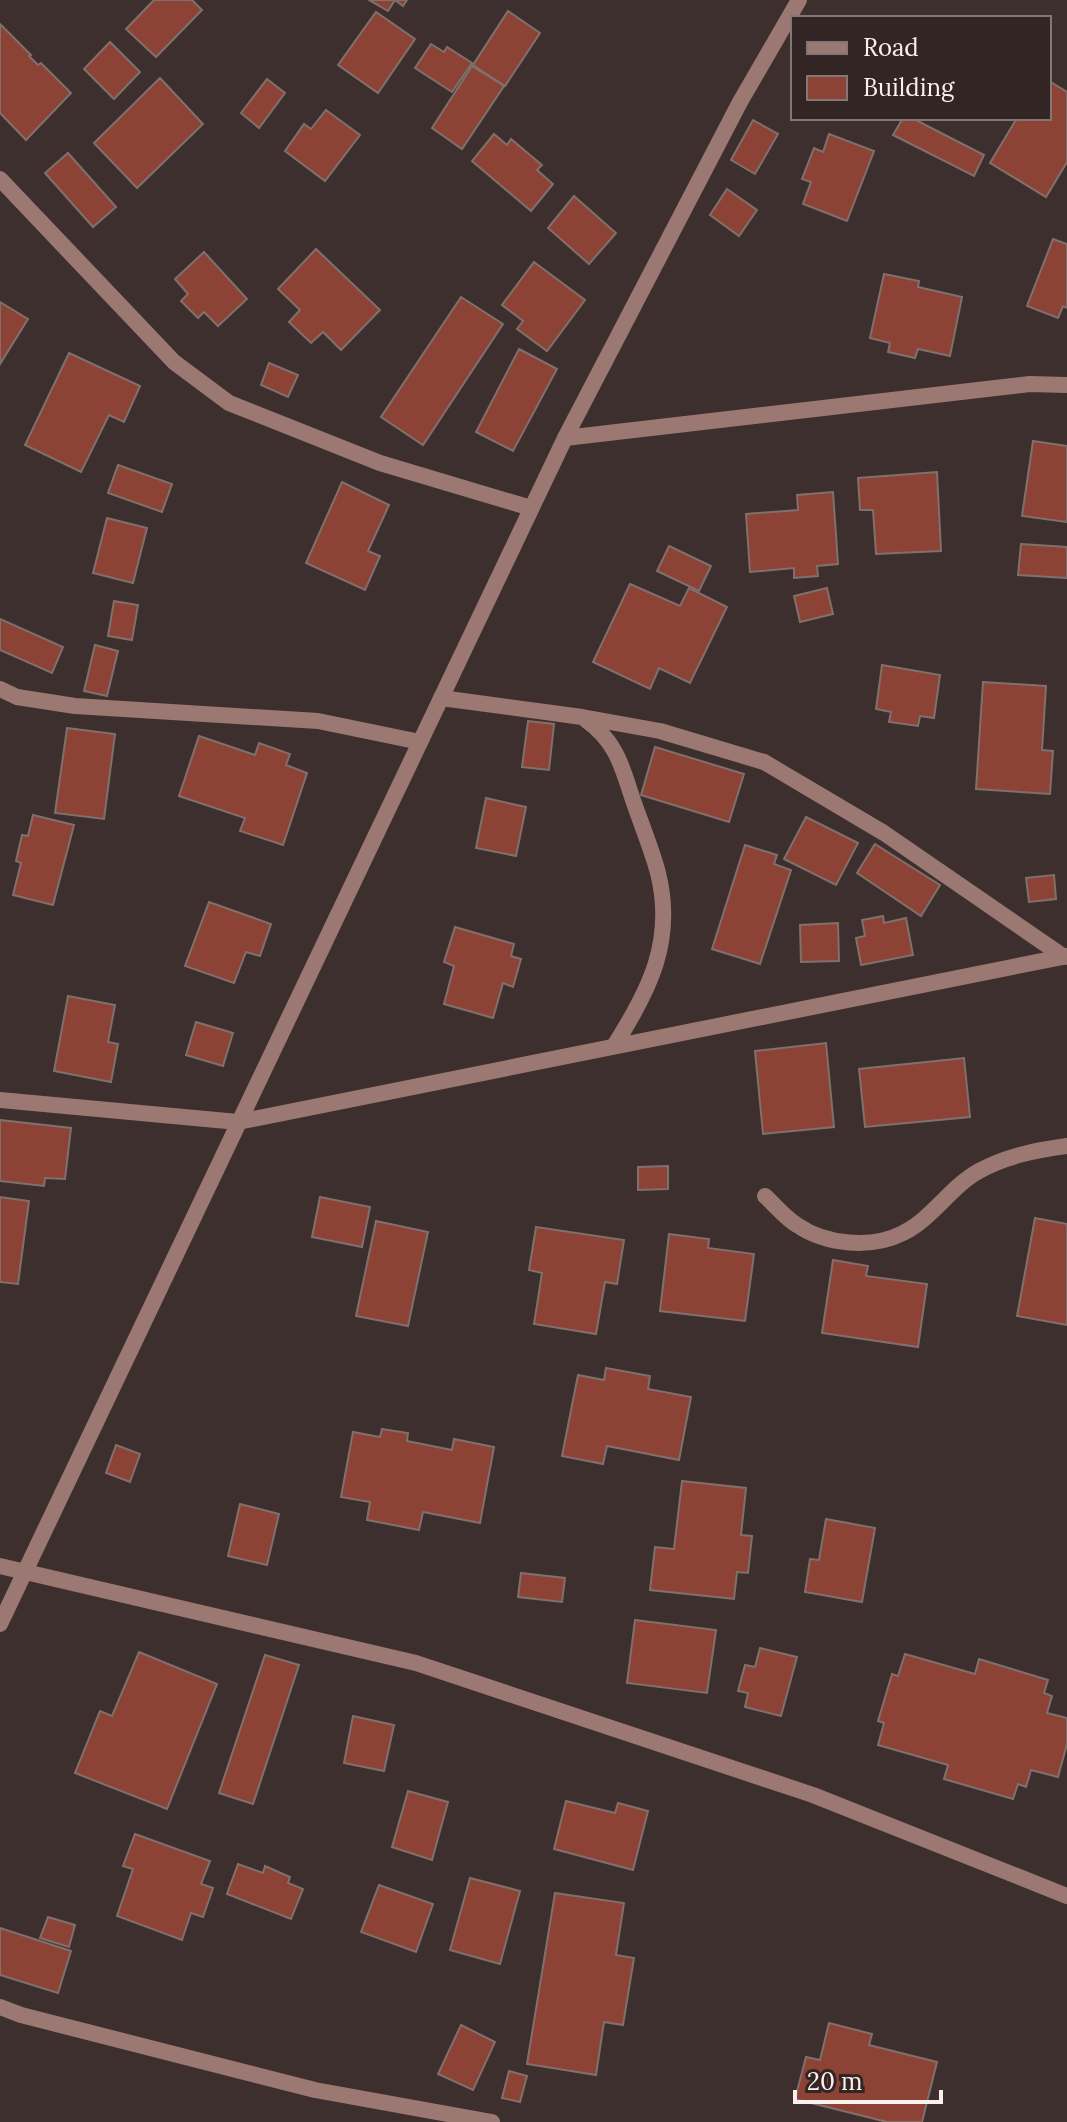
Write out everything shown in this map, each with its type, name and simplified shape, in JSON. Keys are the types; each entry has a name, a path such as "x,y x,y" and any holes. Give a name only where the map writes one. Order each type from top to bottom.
{"street":[{"path":"0,1624 565,438 740,102 799,0"},
{"path":"0,179 174,362 229,403 380,463 531,508"},
{"path":"565,438 1030,384 1067,385"},
{"path":"0,689 17,697 75,706 318,721 420,742"},
{"path":"441,698 660,731 764,762 884,833 1066,956"},
{"path":"582,717 602,731 617,752 658,874 665,921 657,966 640,1005 614,1046"},
{"path":"0,1100 238,1122 1066,956"},
{"path":"765,1196 798,1226 831,1239 867,1244 904,1233 953,1189 980,1170 1032,1150 1067,1146"},
{"path":"0,1566 416,1663 813,1795 1067,1896"},
{"path":"0,2007 315,2090 492,2122"}],"building":[{"path":"154,0 192,0 202,10 156,57 126,29"},
{"path":"369,0 395,0 388,11"},
{"path":"508,11 540,33 505,86 473,65"},
{"path":"376,12 415,39 378,93 338,65"},
{"path":"0,24 38,65 41,63 71,93 26,140 0,113"},
{"path":"110,42 140,72 114,99 84,69"},
{"path":"431,44 444,52 447,47 472,63 452,92 415,68"},
{"path":"472,66 504,86 462,149 432,128"},
{"path":"160,78 203,124 137,188 94,143"},
{"path":"267,79 285,93 259,128 241,113"},
{"path":"1051,82 1067,92 1067,162 1046,197 990,163 1016,120 1051,120"},
{"path":"326,110 360,135 325,181 285,151 304,124 311,129"},
{"path":"753,120 778,134 755,174 731,160"},
{"path":"902,120 916,120 984,155 974,176 893,135"},
{"path":"494,134 507,145 511,139 542,165 537,170 553,184 531,211 472,161"},
{"path":"829,134 874,151 847,221 803,204 811,182 802,179 814,148 823,152"},
{"path":"68,153 116,207 93,227 45,173"},
{"path":"727,189 757,210 739,236 710,215"},
{"path":"574,196 616,233 589,264 548,228"},
{"path":"1053,239 1067,244 1067,308 1063,306 1058,318 1027,306"},
{"path":"316,249 380,310 341,350 323,332 311,343 289,322 300,310 278,289"},
{"path":"204,252 247,299 218,326 204,312 198,318 181,301 188,294 175,279"},
{"path":"534,262 585,300 547,351 517,329 523,321 502,305"},
{"path":"884,274 919,281 918,287 962,297 950,356 918,349 915,358 888,352 890,343 870,338"},
{"path":"461,297 503,324 423,445 381,417"},
{"path":"0,302 28,319 0,364"},
{"path":"519,349 557,369 513,451 476,432"},
{"path":"69,353 140,386 124,422 109,415 81,472 25,445"},
{"path":"269,363 298,375 288,397 261,385"},
{"path":"1033,441 1067,446 1067,522 1022,516"},
{"path":"118,465 172,484 162,512 108,493"},
{"path":"937,472 941,551 876,554 873,510 860,510 858,478"},
{"path":"342,482 389,505 368,551 380,556 365,590 306,563"},
{"path":"833,492 838,564 817,566 818,576 794,578 794,568 750,572 746,514 798,510 797,495"},
{"path":"107,518 147,528 133,583 93,573"},
{"path":"1021,544 1067,547 1067,578 1018,575"},
{"path":"669,546 711,566 699,591 657,571"},
{"path":"630,584 680,606 689,588 727,607 690,683 659,668 650,689 593,662"},
{"path":"827,588 833,614 800,622 794,596"},
{"path":"114,601 138,605 132,640 108,636"},
{"path":"0,619 63,647 52,673 0,650"},
{"path":"95,645 118,651 107,696 84,691"},
{"path":"882,665 940,675 934,718 920,716 918,726 889,722 891,712 876,709"},
{"path":"983,682 1046,686 1042,750 1053,751 1050,794 976,789"},
{"path":"528,721 554,724 549,770 522,767"},
{"path":"67,728 115,734 104,819 55,813"},
{"path":"199,736 255,755 259,743 290,754 286,765 307,773 283,845 240,831 245,818 179,796"},
{"path":"655,747 744,774 729,822 641,795"},
{"path":"486,798 526,807 516,856 476,848"},
{"path":"33,815 74,825 53,905 13,895 21,863 16,861 22,835 28,836"},
{"path":"806,817 858,843 836,885 784,859"},
{"path":"875,844 940,885 921,916 857,873"},
{"path":"745,845 777,855 774,864 791,870 760,964 712,949"},
{"path":"1054,875 1056,899 1029,902 1026,878"},
{"path":"209,902 271,924 260,956 246,952 234,983 185,966"},
{"path":"883,916 884,923 906,918 913,955 861,965 856,938 865,936 862,920"},
{"path":"838,923 839,961 801,962 800,925"},
{"path":"455,927 514,944 511,956 521,959 513,987 503,983 493,1018 444,1004 454,966 444,962"},
{"path":"68,996 115,1005 108,1042 118,1044 111,1082 54,1071"},
{"path":"196,1022 233,1033 223,1066 186,1055"},
{"path":"826,1043 834,1127 763,1134 755,1051"},
{"path":"964,1058 970,1117 865,1127 859,1069"},
{"path":"0,1120 71,1128 65,1179 45,1178 44,1186 0,1181"},
{"path":"668,1166 668,1189 638,1190 638,1167"},
{"path":"0,1197 29,1201 18,1284 0,1282"},
{"path":"320,1197 370,1207 362,1247 312,1237"},
{"path":"1035,1218 1067,1224 1067,1325 1017,1316"},
{"path":"376,1221 428,1232 408,1326 356,1316"},
{"path":"536,1227 624,1240 617,1284 605,1282 596,1334 534,1324 542,1273 529,1270"},
{"path":"669,1234 709,1239 708,1248 754,1254 745,1321 660,1311"},
{"path":"833,1260 868,1266 866,1276 927,1284 918,1347 822,1333"},
{"path":"606,1368 650,1376 648,1389 691,1397 679,1460 607,1446 603,1464 562,1456 578,1375 604,1380"},
{"path":"382,1429 408,1433 407,1441 452,1450 454,1439 494,1447 480,1523 423,1512 419,1530 367,1520 370,1502 341,1497 353,1432 380,1437"},
{"path":"116,1445 140,1454 130,1482 106,1473"},
{"path":"682,1481 746,1488 741,1535 752,1536 748,1573 737,1572 734,1599 650,1590 655,1547 674,1549"},
{"path":"240,1504 279,1514 267,1565 228,1556"},
{"path":"826,1519 875,1528 862,1602 805,1592 810,1559 819,1560"},
{"path":"521,1573 565,1578 562,1602 518,1597"},
{"path":"635,1620 716,1630 707,1693 627,1683"},
{"path":"760,1648 797,1657 781,1716 745,1707 748,1693 738,1691 745,1665 755,1667"},
{"path":"139,1652 217,1684 167,1809 75,1773 100,1711 112,1716"},
{"path":"905,1654 975,1674 979,1659 1048,1680 1044,1693 1052,1696 1047,1713 1067,1718 1067,1744 1058,1777 1031,1770 1026,1787 1018,1784 1013,1799 944,1779 948,1765 878,1745 884,1723 878,1721 892,1674 898,1676"},
{"path":"265,1655 299,1665 253,1804 219,1793"},
{"path":"353,1716 394,1725 384,1771 344,1763"},
{"path":"408,1791 448,1802 432,1860 392,1847"},
{"path":"566,1801 615,1813 618,1803 648,1811 633,1870 554,1849"},
{"path":"135,1834 210,1861 201,1884 213,1888 203,1917 191,1913 182,1940 117,1916 133,1869 123,1866"},
{"path":"238,1864 263,1873 265,1866 290,1877 288,1883 303,1889 291,1919 227,1894"},
{"path":"470,1878 520,1891 500,1964 450,1950"},
{"path":"379,1885 433,1904 416,1952 361,1932"},
{"path":"555,1893 624,1903 616,1955 634,1958 623,2025 604,2022 596,2075 527,2064"},
{"path":"48,1917 75,1925 69,1947 40,1938"},
{"path":"0,1928 71,1951 58,1993 0,1975"},
{"path":"829,2023 872,2034 869,2045 937,2062 922,2122 887,2122 795,2099 806,2057 820,2060"},
{"path":"461,2025 495,2042 473,2090 438,2074"},
{"path":"509,2071 527,2076 520,2102 502,2098"}]}
